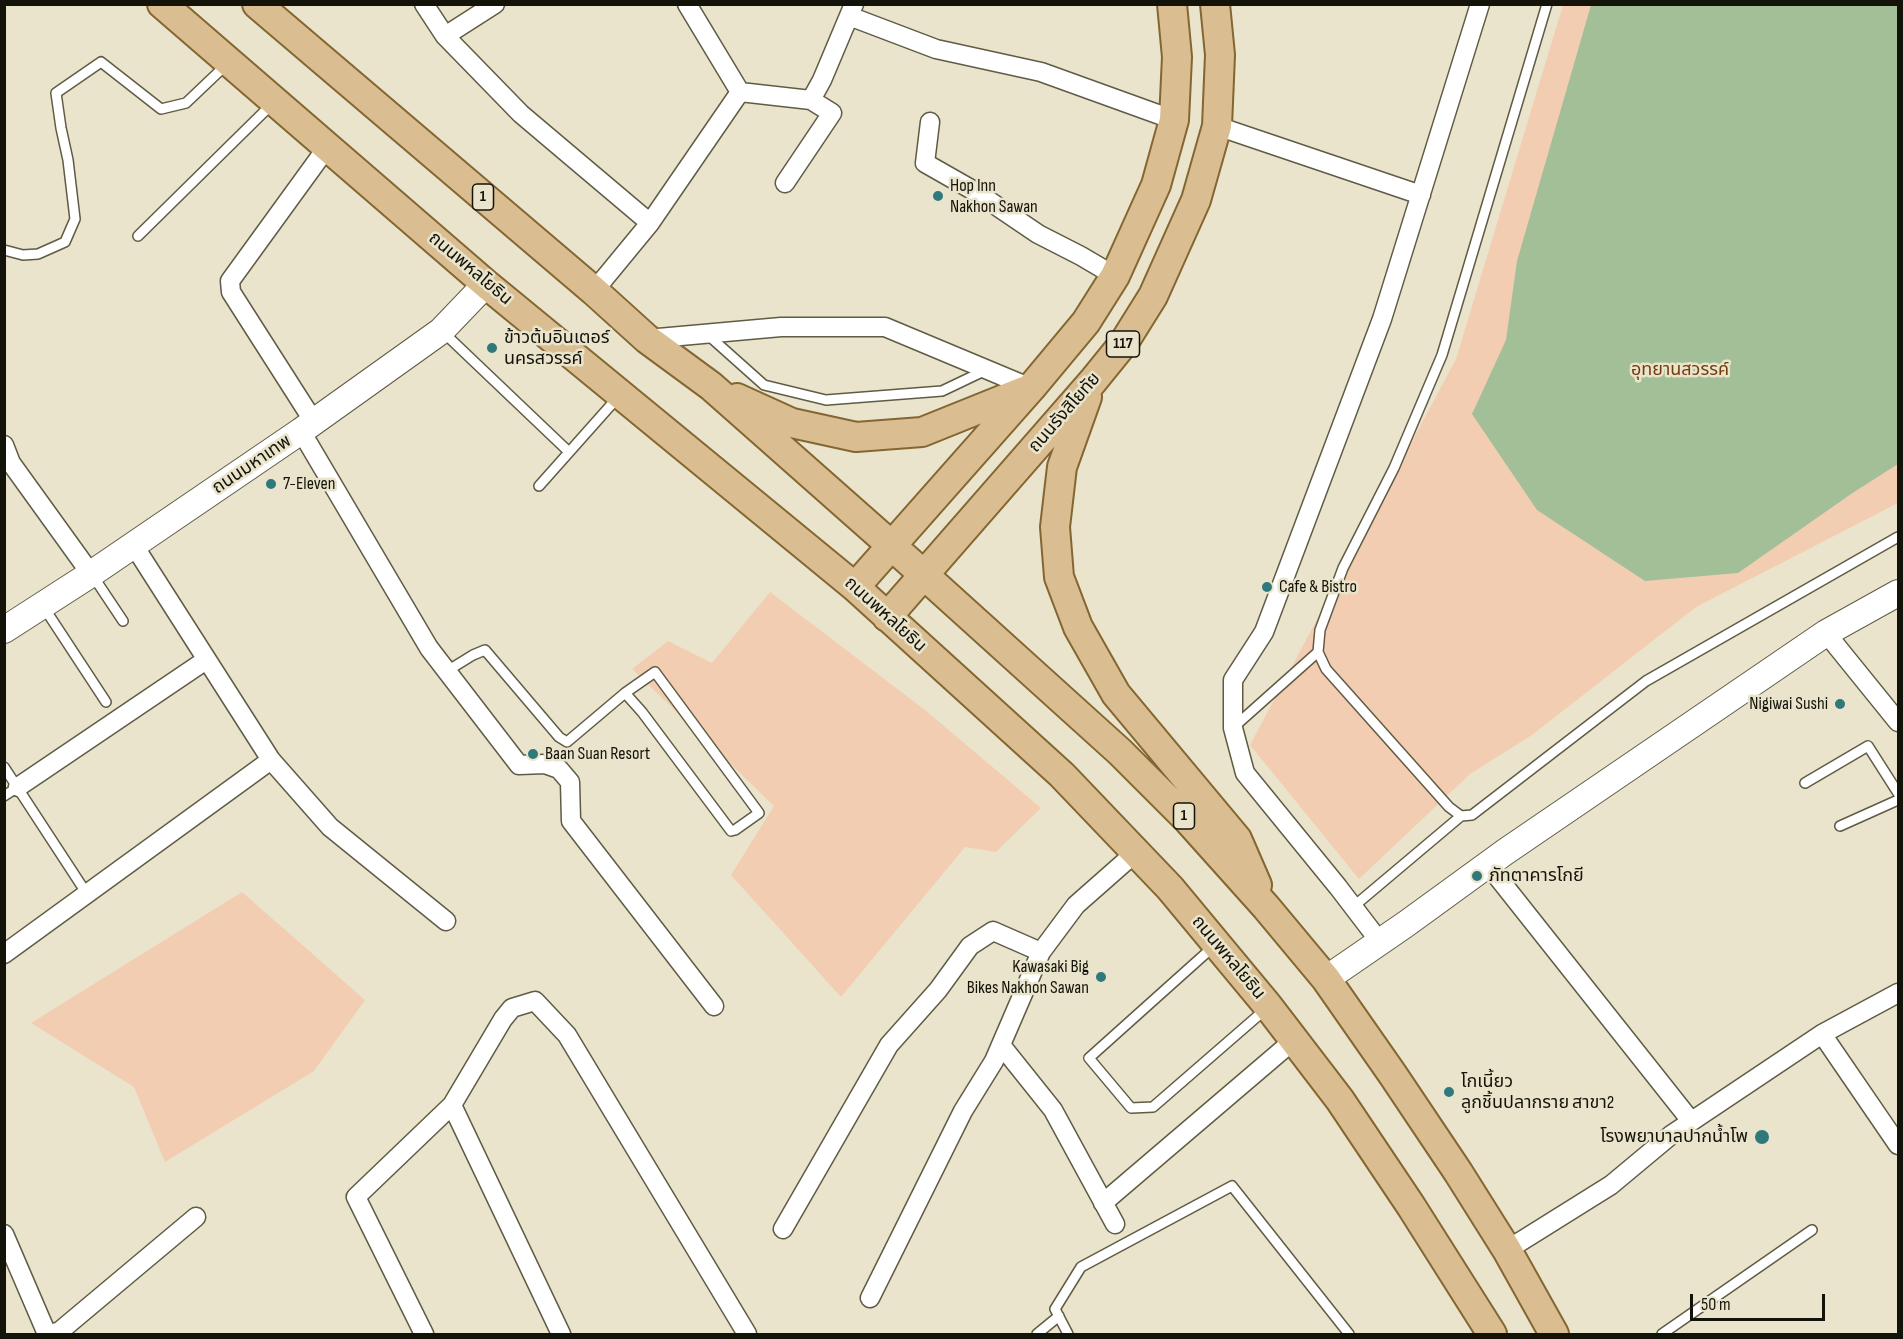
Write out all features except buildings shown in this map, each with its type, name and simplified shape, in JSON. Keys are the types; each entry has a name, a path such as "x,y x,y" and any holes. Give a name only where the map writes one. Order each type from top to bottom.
{"main road":[{"name":"ถนนพหลโยธิน","path":"162,4 486,284 855,587 1062,775 1170,888 1268,1006 1340,1100 1488,1333"},
{"name":"1","path":"257,4 594,291 647,339 711,386 1120,752 1188,820 1266,907 1326,979 1458,1172 1507,1250 1554,1335"},
{"name":"117","path":"855,587 1031,388 1086,322 1115,276 1156,185 1174,120 1178,57 1172,4"},
{"name":"ถนนรังสิโยทัย","path":"887,617 1093,381 1123,344 1153,296 1196,200 1217,126 1220,55 1215,4"},
{"path":"1093,381 1062,467 1055,527 1059,578 1078,627 1116,694 1237,839 1266,907"},
{"path":"711,386 792,423 856,436 922,432 1031,388"}],"street":[{"path":"424,4 445,36 521,114 650,223"},
{"path":"445,36 495,4"},
{"path":"687,4 740,92"},
{"path":"1380,942 1245,773 1233,728 1233,680 1264,632 1382,319 1480,4"},
{"path":"811,100 822,80 851,10 936,49 1041,72 1174,120"},
{"path":"594,291 650,223 740,92"},
{"path":"740,92 811,100 832,112 785,183"},
{"path":"930,122 924,162 976,192 1038,234 1115,276"},
{"path":"1217,126 1420,195"},
{"path":"328,146 230,281 231,292 429,648 519,765 545,764 559,769 570,782 571,821 714,1006"},
{"name":"ถนนมหาเทพ","path":"4,630 308,427 441,331 486,284"},
{"path":"647,339 781,327 885,327 1031,388"},
{"path":"4,445 8,465 91,574"},
{"path":"134,544 271,760 330,827 446,921"},
{"path":"1326,979 1505,852 1826,633 1899,592"},
{"path":"1826,633 1899,722"},
{"path":"11,791 206,660"},
{"path":"4,954 271,760"},
{"path":"870,1298 963,1111 994,1061 1041,952 1076,905 1136,853"},
{"path":"1488,866 1691,1121"},
{"path":"783,1229 889,1045 938,990 970,946 993,931 1041,952"},
{"path":"1507,1250 1611,1185 1671,1135 1822,1035 1899,993"},
{"path":"424,1335 356,1197 452,1105 503,1019 512,1008 535,1001 567,1035 747,1335"},
{"path":"1822,1035 1899,1145"},
{"path":"1103,1203 1294,1040"},
{"path":"1001,1045 1053,1110 1115,1224"},
{"path":"452,1105 561,1335"},
{"path":"4,1234 49,1335 60,1331 196,1217"}],"lane":[{"path":"1461,816 1449,807 1326,669 1318,652 1320,630 1343,568 1394,468 1442,355 1547,4"},
{"path":"4,250 23,255 38,254 65,242 75,219 68,160 56,93 101,62 161,109 186,103 229,62"},
{"path":"138,236 274,101"},
{"path":"441,331 569,452"},
{"path":"706,333 764,385 826,400 942,391 987,370"},
{"path":"539,486 620,394"},
{"path":"1353,908 1461,816 1472,815 1646,681 1899,537"},
{"path":"91,574 123,621"},
{"path":"42,606 106,702"},
{"path":"447,671 485,650 559,736 567,742 626,693 655,672 759,813 731,831 626,693"},
{"path":"1233,728 1318,652"},
{"path":"1805,783 1869,746 1899,794"},
{"path":"4,767 11,791 87,894"},
{"path":"1840,826 1899,800"},
{"path":"1216,944 1089,1058 1131,1108 1153,1107 1268,1006"},
{"path":"1068,1335 1055,1310 1081,1267 1232,1186 1350,1335"},
{"path":"1662,1335 1812,1230"},
{"path":"1037,1335 1059,1316"}],"green space":[{"name":"อุทยานสวรรค์","path":"1563,5 1898,5 1898,503 1696,607 1532,735 1470,774 1359,879 1250,745 1456,359"},
{"path":"770,592 925,710 1041,808 996,852 965,847 841,997 731,875 774,806 632,669 668,641 712,663"},
{"path":"242,892 365,1000 314,1071 165,1162 134,1087 31,1023"}],"shaded area":[{"name":"อุทยานสวรรค์","path":"1591,5 1898,5 1898,464 1738,573 1645,581 1537,510 1472,414 1506,340 1517,261"}],"place":[{"name":"Hop Inn Nakhon Sawan","path":"938,196"},
{"name":"ข้าวต้มอินเตอร์ นครสวรรค์","path":"492,348"},
{"name":"7-Eleven","path":"271,484"},
{"name":"Cafe & Bistro","path":"1267,587"},
{"name":"Nigiwai Sushi","path":"1840,704"},
{"name":"Baan Suan Resort","path":"533,754"},
{"name":"ภัทตาคารโกยี","path":"1477,876"},
{"name":"Kawasaki Big Bikes Nakhon Sawan","path":"1101,977"},
{"name":"โกเนี้ยว ลูกชิ้นปลากราย สาขา2","path":"1449,1092"},
{"name":"โรงพยาบาลปากน้ำโพ","path":"1762,1137"}]}
